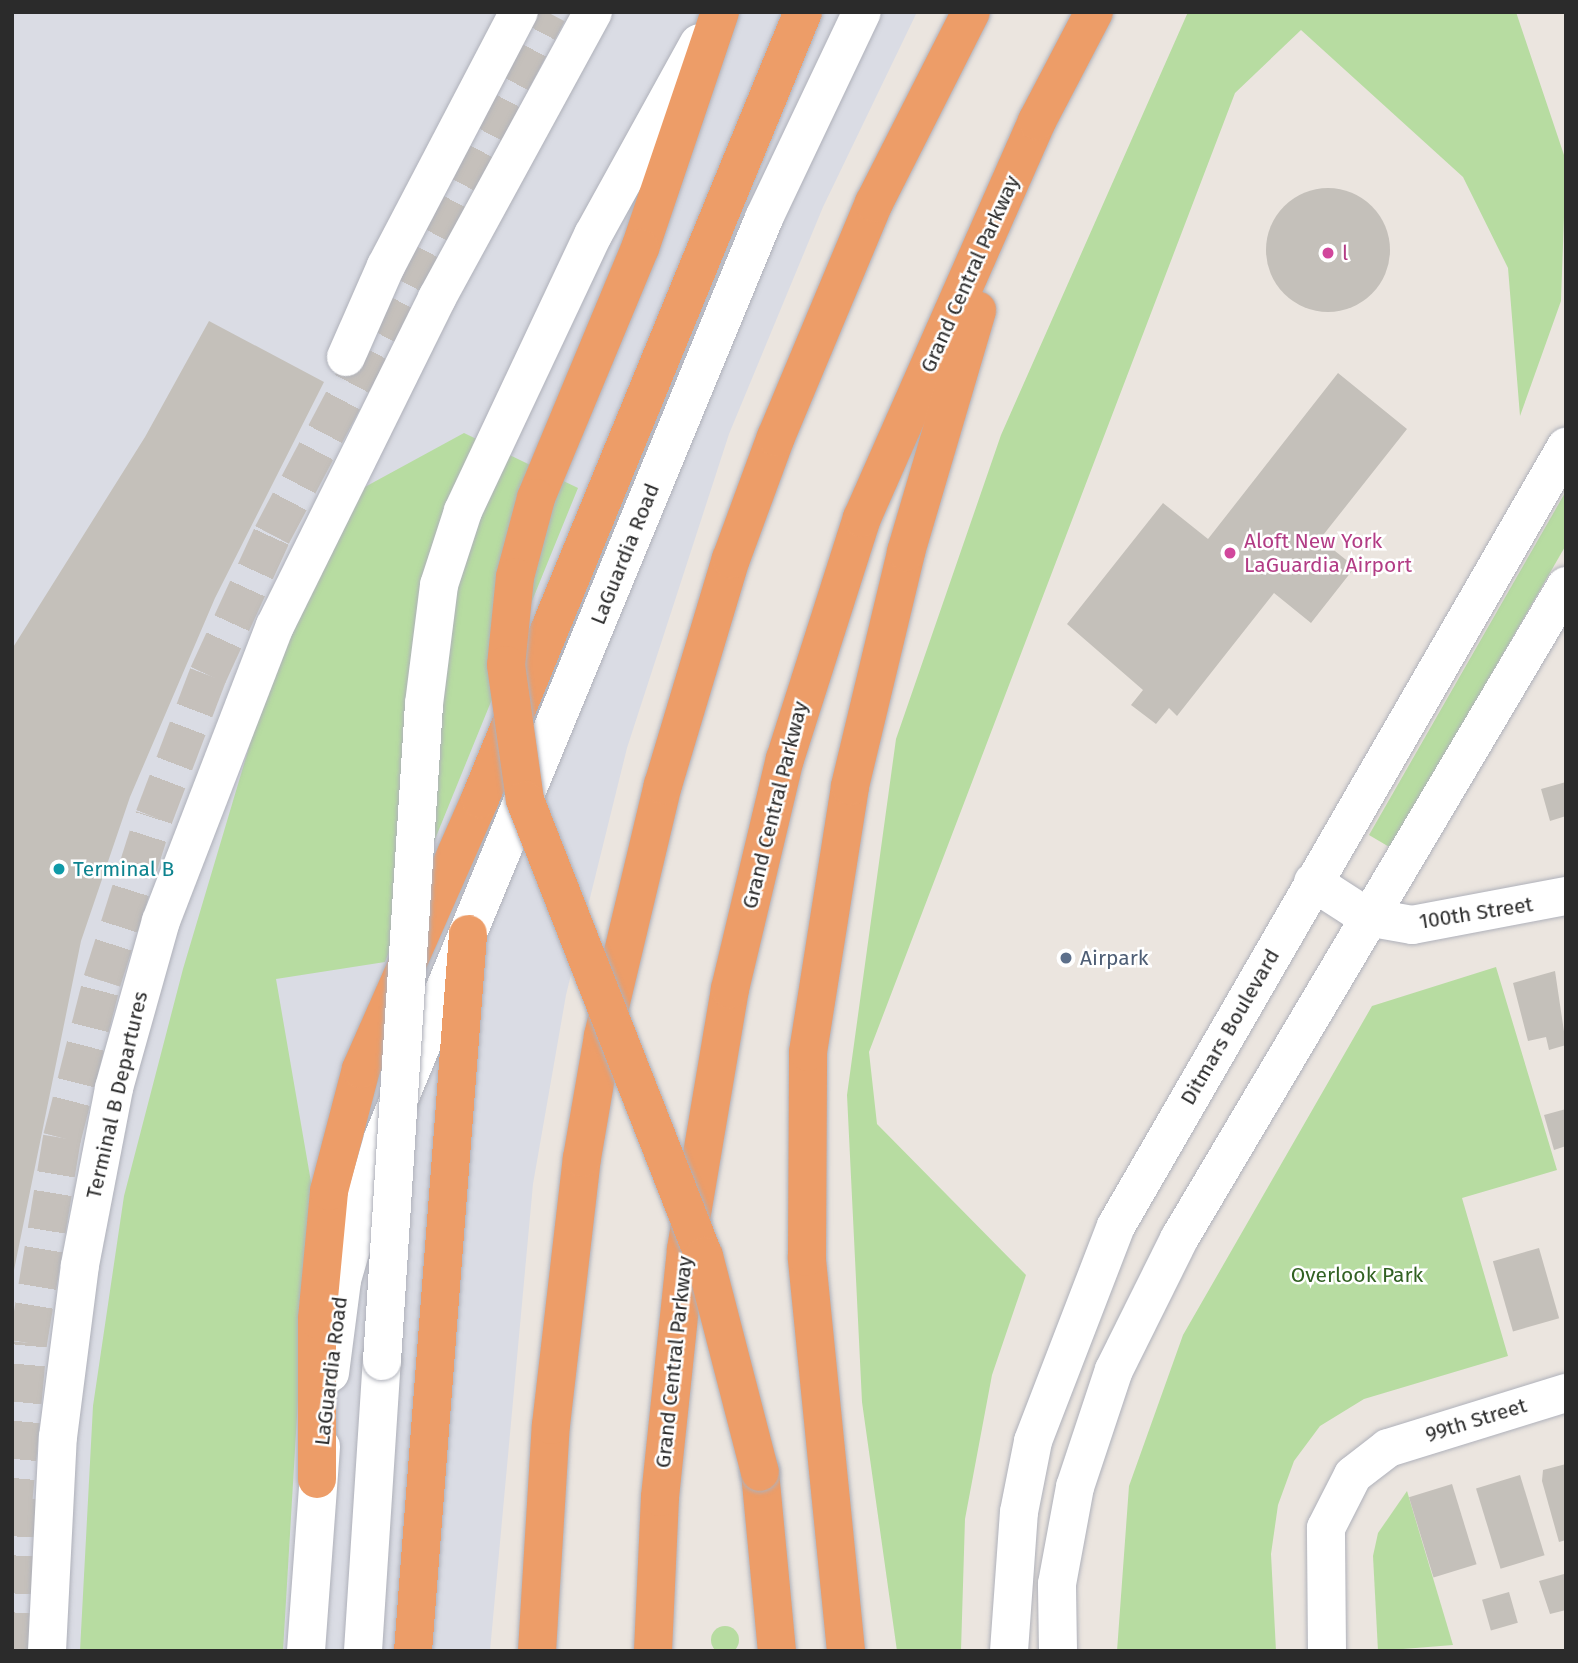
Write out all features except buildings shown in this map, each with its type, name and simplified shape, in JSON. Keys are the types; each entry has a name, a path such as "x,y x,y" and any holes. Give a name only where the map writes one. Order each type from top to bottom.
{"highway":[{"path":"718,12 640,248 536,498 515,577 506,665 525,800 704,1256 737,1366 760,1472 777,1651"},
{"path":"317,1479 317,1320 329,1191 361,1069 480,799 803,12"},
{"path":"537,1651 551,1425 582,1158 603,1036 663,785 727,572 781,424 874,203 971,12"},
{"name":"Grand Central Parkway","path":"653,1651 660,1497 686,1249 758,864 819,639 862,518 1037,121 1094,12"},
{"path":"846,1651 807,1257 805,1126 815,994 849,786 906,552 1037,121"},
{"path":"413,1651 468,934"}],"street":[{"path":"346,356 386,266 519,12"},
{"name":"Terminal B Departures","path":"47,1651 66,1363 114,1088 191,836 246,691 303,567 437,298 593,12"},
{"path":"363,1651 424,704 439,585 474,487 593,235 718,12"},
{"name":"LaGuardia Road","path":"306,1651 317,1479 354,1231 383,1138 764,218 862,12"},
{"name":"Ditmars Boulevard","path":"1009,1651 1019,1512 1034,1441 1060,1365 1116,1226 1566,447"},
{"path":"1058,1651 1058,1584 1075,1487 1114,1370 1179,1239 1367,917 1566,586"},
{"name":"100th Street","path":"1313,882 1367,917 1412,925 1566,896"},
{"name":"99th Street","path":"1327,1651 1325,1528 1353,1475 1388,1448 1566,1393"}],"shaded area":[{"path":"12,12 917,12 823,207 729,434 627,748 566,995 533,1184 490,1651 12,1651"}],"green space":[{"path":"1188,12 1516,12 1566,161 1561,301 1520,416 1508,268 1463,177 1301,30 1235,93 869,1052 877,1124 1026,1275 992,1375 965,1519 961,1651 897,1651 862,1402 847,1095 896,739 1001,435"},
{"path":"464,433 578,488 385,962 276,979 311,1182 283,1651 80,1651 93,1406 124,1196 183,969 277,653 352,494"},
{"path":"1566,491 1566,545 1391,848 1369,835"},
{"name":"Overlook Park","path":"1496,967 1557,1170 1462,1198 1508,1356 1364,1399 1320,1426 1294,1461 1278,1505 1271,1554 1276,1651 1117,1651 1129,1486 1183,1335 1372,1006"},
{"path":"1407,1491 1453,1645 1378,1651 1373,1556 1378,1533"},
{"path":"725,1626 735,1630 739,1640 735,1650 725,1654 715,1650 711,1640 715,1630"}],"tunnel":[{"path":"12,1516 28,1343 62,1138 102,981 154,817 208,675 272,535 548,12"},
{"path":"23,1651 32,1485"}],"place":[{"name":"l","path":"1328,253"},
{"name":"Aloft New York LaGuardia Airport","path":"1230,553"},
{"name":"Terminal B","path":"59,869"},
{"name":"Airpark","path":"1066,958"}]}
